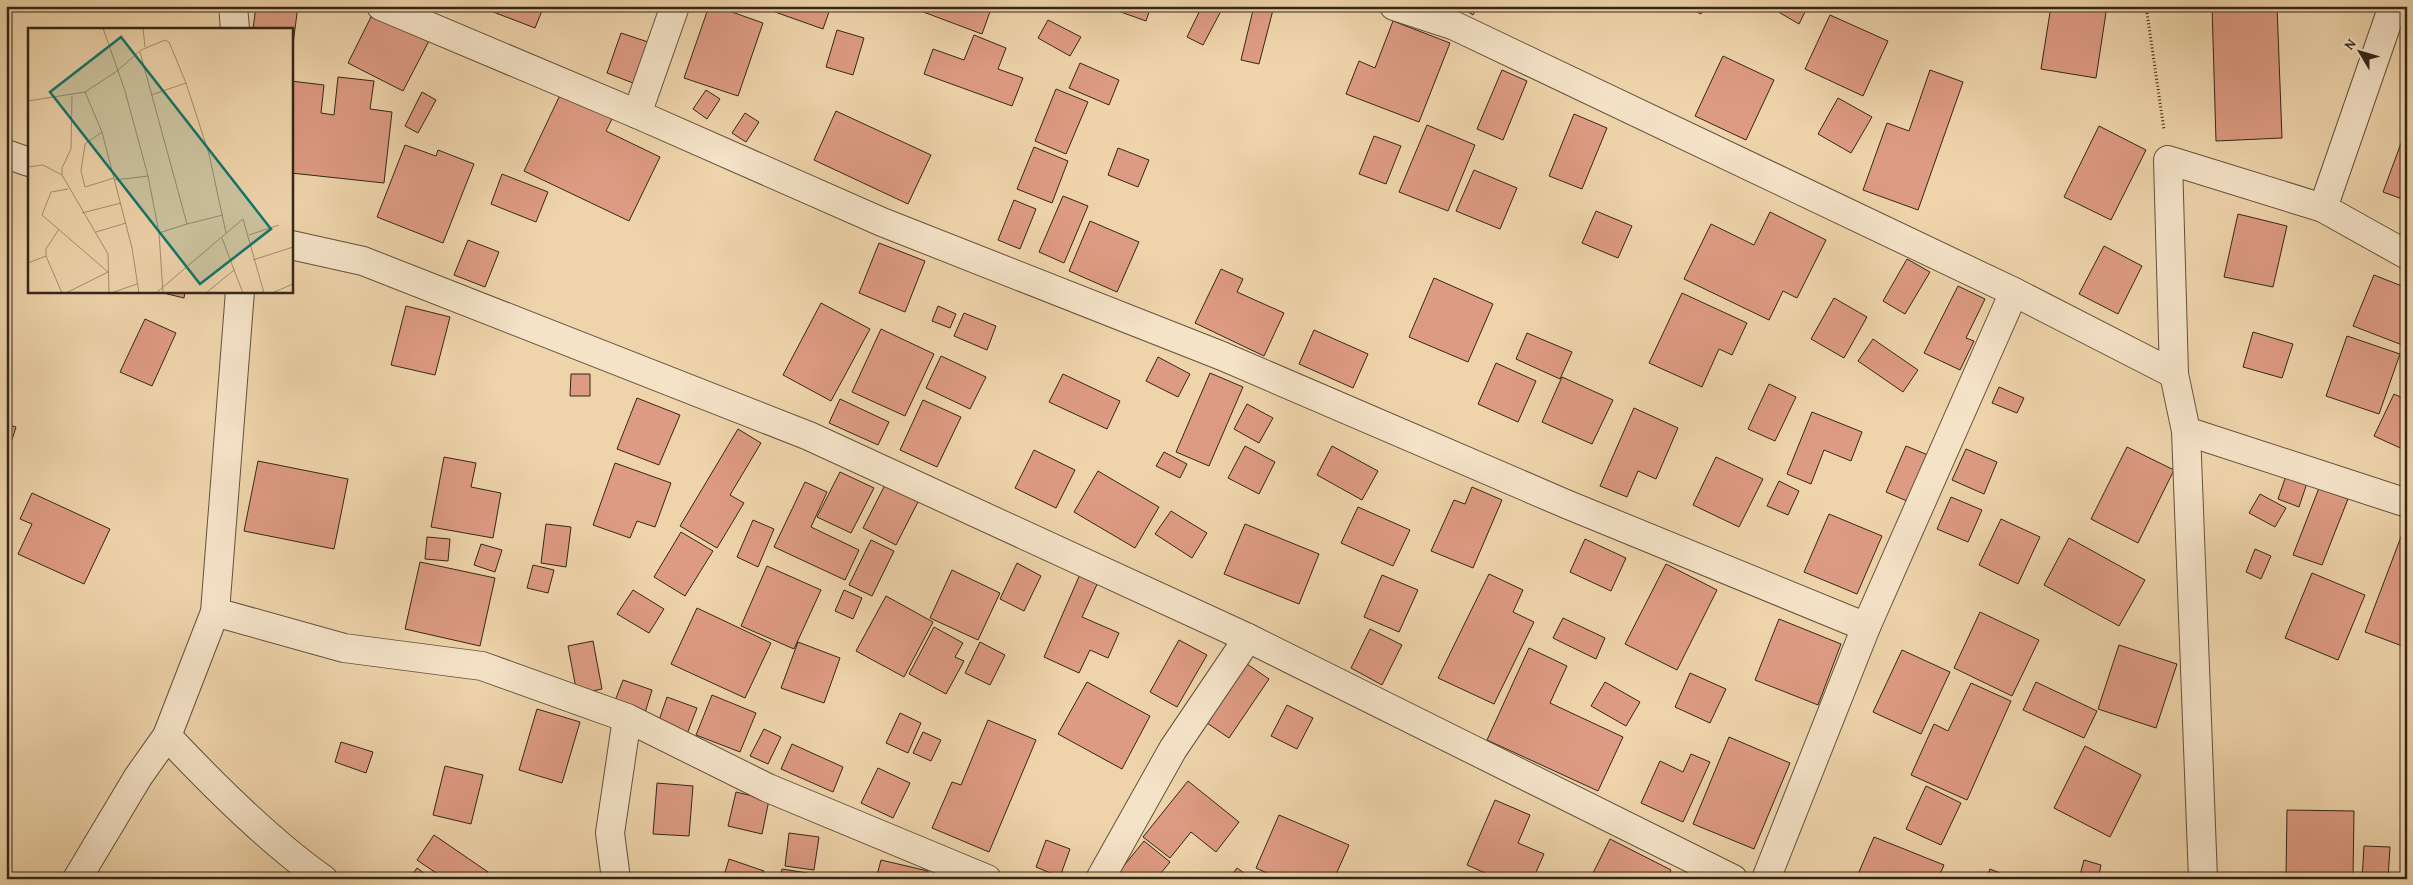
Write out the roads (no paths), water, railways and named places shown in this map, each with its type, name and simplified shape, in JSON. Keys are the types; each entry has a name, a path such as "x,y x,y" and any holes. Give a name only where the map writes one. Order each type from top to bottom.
{"street":[{"path":"234,6 235,28"},
{"path":"380,6 637,114 882,222 1222,356 1566,504 1866,627"},
{"path":"637,114 675,6"},
{"path":"1394,6 1455,26 2014,292 2174,374"},
{"path":"2323,208 2393,6"},
{"path":"6,154 28,162"},
{"path":"2203,879 2186,431 2174,374 2168,160 2323,208 2407,255"},
{"path":"292,245 363,261 809,436 1248,638 1733,879"},
{"path":"77,879 138,777 167,736 215,612 240,292"},
{"path":"1766,879 1866,627 2014,292"},
{"path":"2186,431 2407,503"},
{"path":"215,612 344,648 482,666 627,718 768,788 987,879"},
{"path":"1100,879 1173,749 1248,638"},
{"path":"616,879 610,833 627,718"},
{"path":"167,736 202,773 303,864 323,879"}]}
